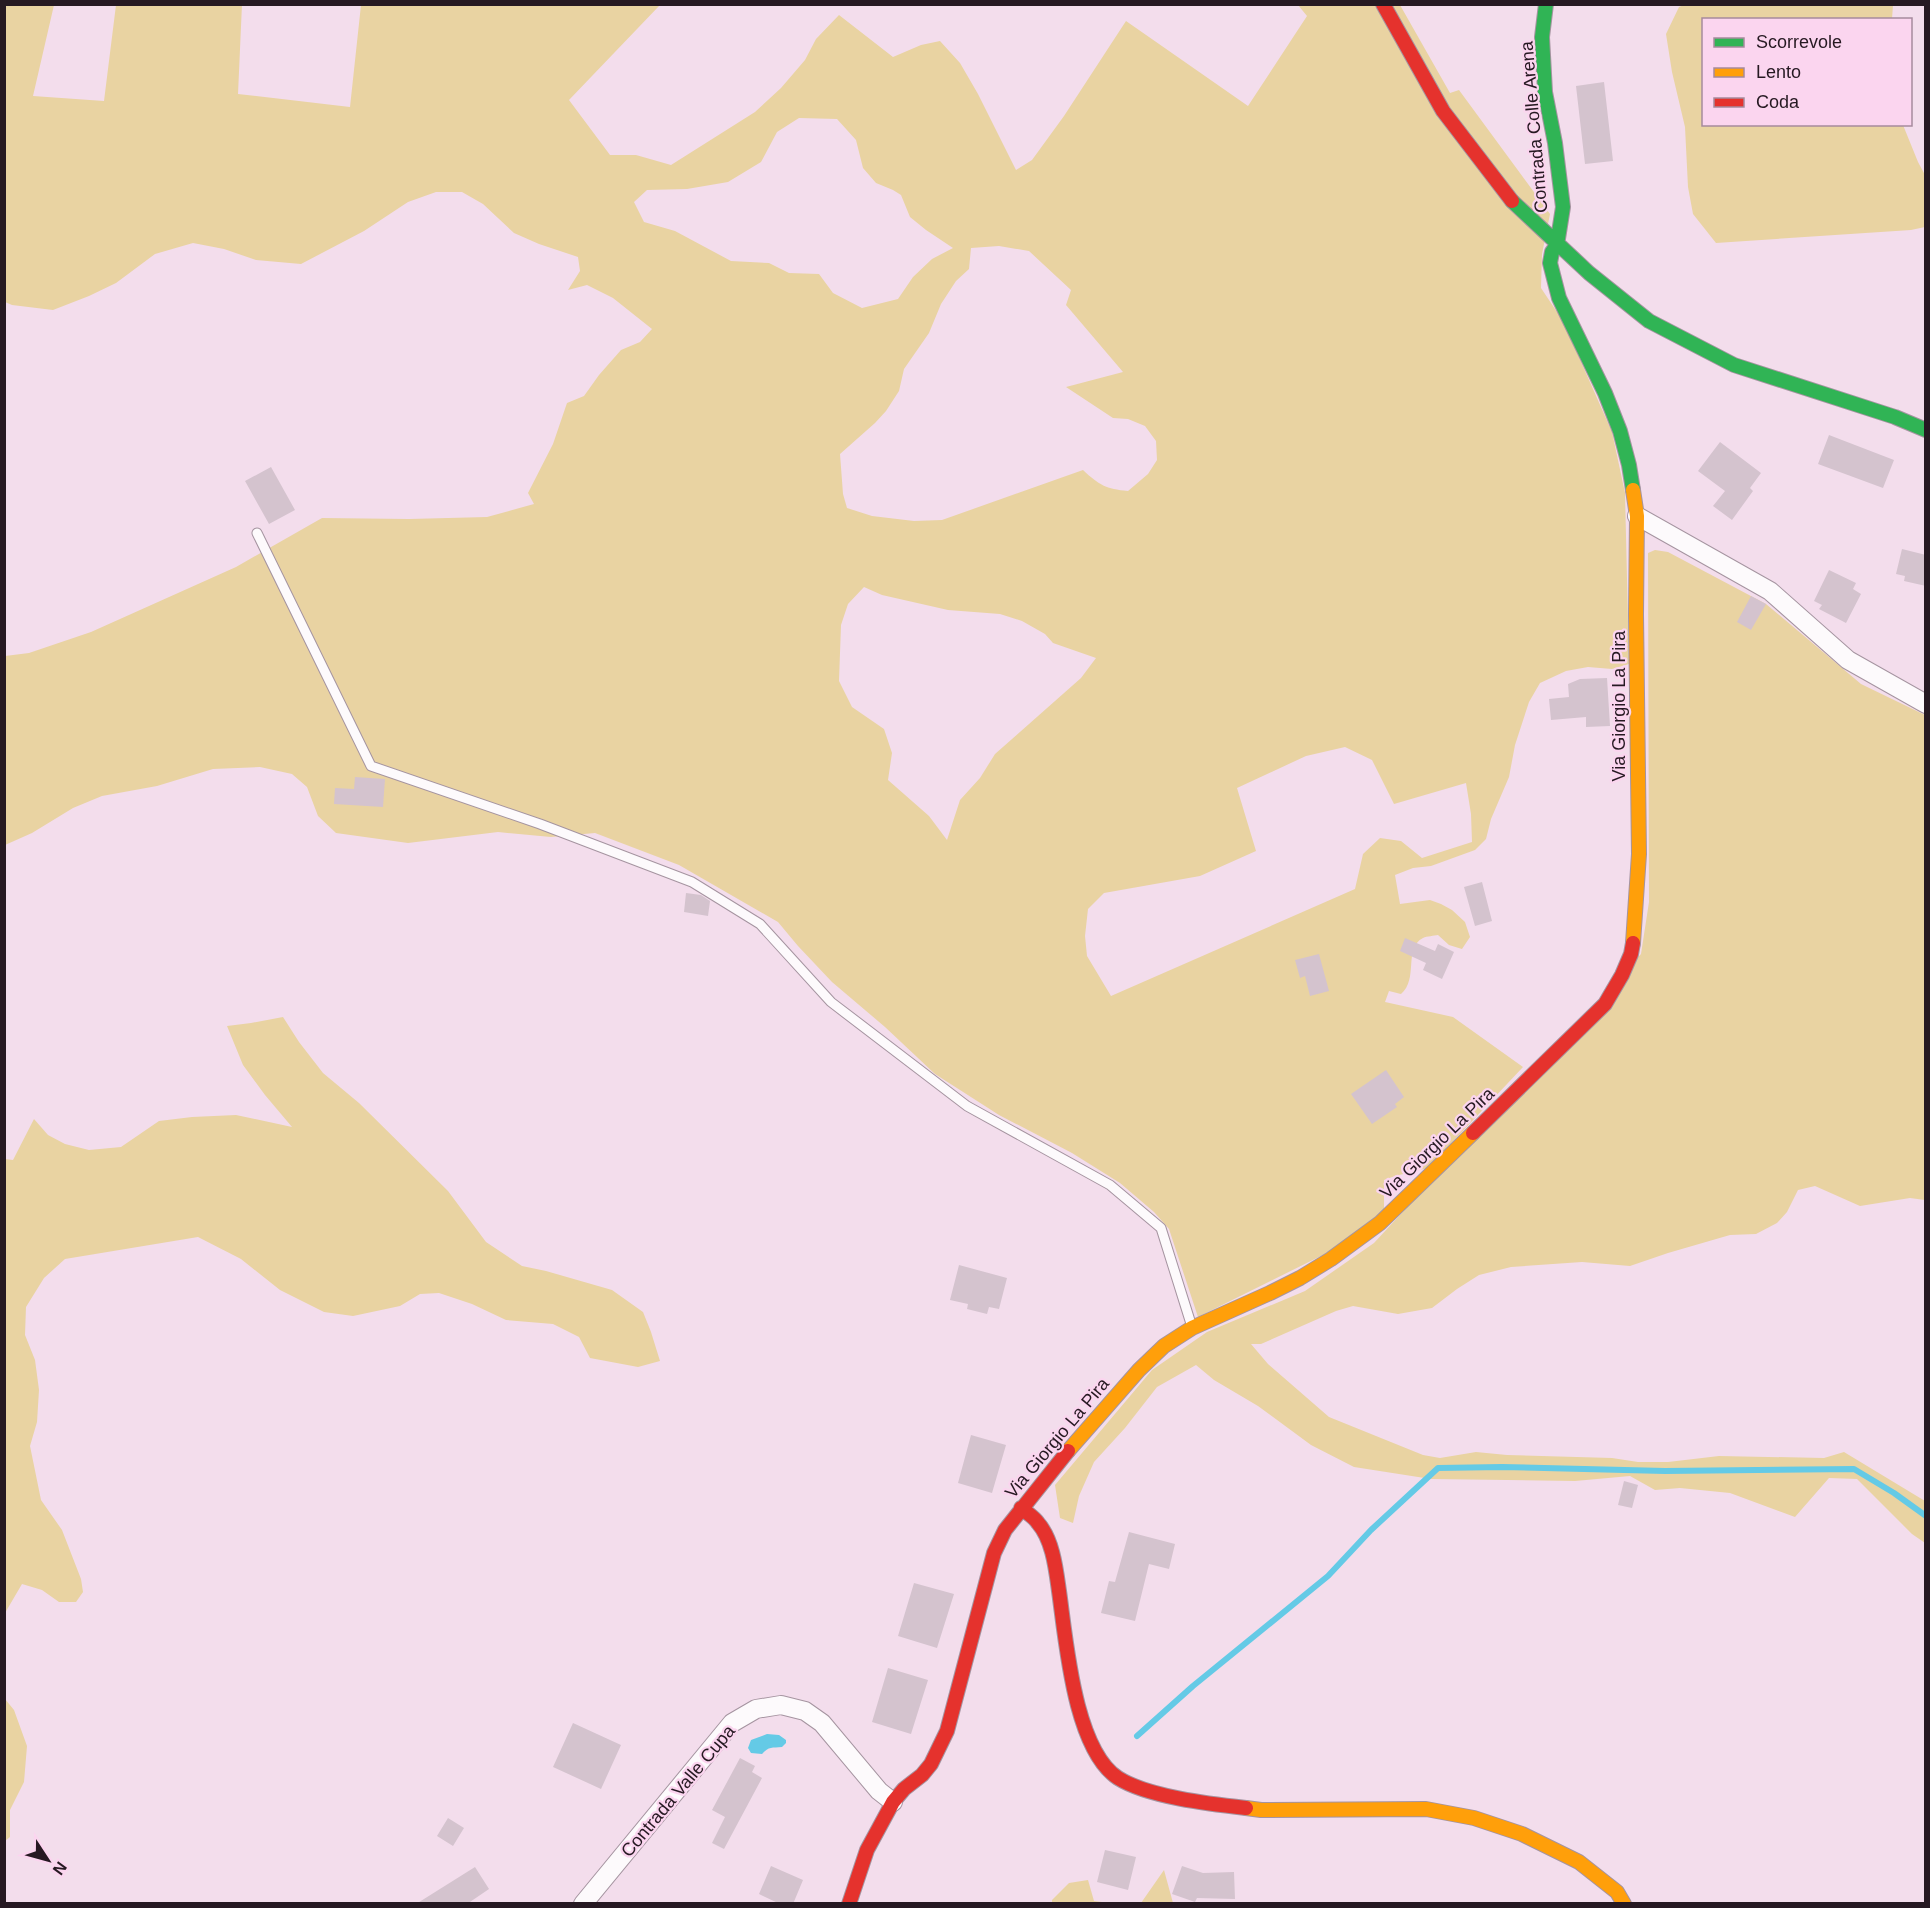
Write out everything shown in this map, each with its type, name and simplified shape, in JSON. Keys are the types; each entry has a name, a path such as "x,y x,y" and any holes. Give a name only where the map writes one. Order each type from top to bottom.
{"street":[{"path":"1383,4 1443,111 1510,199 1557,245 1649,321 1734,365 1895,417 1926,430"},
{"name":"Contrada Colle Arena","path":"1546,4 1542,36 1545,92 1555,143 1563,207 1557,245"},
{"name":"Via Giorgio La Pira","path":"849,1904 867,1850 893,1802 904,1789 922,1775 938,1752 953,1711 994,1554 1005,1530 1021,1508 1139,1370 1164,1346 1192,1328 1300,1278 1331,1259 1380,1223 1591,1018 1614,990 1631,954 1635,930 1637,887 1637,516 1629,465 1620,431 1605,393 1559,298 1550,263 1552,252 1557,245"},
{"path":"1637,516 1770,591 1848,660 1926,704"},
{"path":"1021,1508 1039,1523 1054,1554 1071,1675 1081,1718 1100,1760 1117,1777 1141,1789 1212,1804 1261,1810 1426,1809 1474,1818 1522,1834 1579,1862 1617,1893 1624,1904"},
{"name":"Contrada Valle Cupa","path":"583,1904 732,1723 756,1709 781,1705 805,1711 822,1723 879,1791 893,1802"}],"lane":[{"path":"257,534 371,766 540,824 692,882 760,924 831,1002 967,1106 1110,1185 1161,1228 1192,1328"}],"shaded area":[{"path":"242,4 238,94 350,107 361,5 660,5 569,100 610,155 636,155 671,165 755,112 781,88 805,60 816,39 839,15 893,57 921,45 940,41 960,63 1016,170 1032,160 1064,116 1126,21 1248,106 1307,16 1298,5 1400,5 1450,93 1459,90 1550,214 1542,254 1541,288 1563,321 1612,432 1625,493 1629,664 1612,669 1588,667 1566,671 1540,683 1529,702 1515,745 1509,777 1491,819 1486,839 1475,850 1431,866 1413,868 1395,875 1400,904 1430,900 1441,904 1465,922 1470,937 1462,949 1449,945 1438,935 1423,938 1414,949 1406,988 1401,994 1389,991 1385,1002 1453,1017 1523,1067 1428,1168 1384,1180 1384,1210 1339,1247 1198,1317 1169,1229 1154,1212 1120,1183 1072,1153 999,1115 935,1074 832,982 778,922 679,865 595,833 551,837 498,832 408,843 336,833 318,816 307,787 292,774 260,767 213,769 157,786 102,796 73,808 32,833 5,845 5,656 29,653 91,632 236,567 322,518 487,517 534,504 528,493 553,444 567,403 584,396 621,350 640,342 652,329 613,298 587,285 568,290 580,271 578,257 514,233 483,204 462,192 436,192 408,202 364,231 301,264 256,260 224,249 193,243 155,254 116,283 53,310 12,305 5,302 5,5 54,5 33,96 104,101 116,5","holes":["799,118 837,119 856,140 863,168 876,183 901,195 910,217 953,248 932,259 913,277 898,299 862,308 833,293 819,274 789,273 769,263 731,261 675,231 644,222 634,202 647,190 687,189 728,182 761,162 777,132","999,246 1029,251 1071,290 1066,305 1123,372 1066,387 1113,418 1128,419 1145,426 1156,441 1157,460 1148,474 1128,491 1103,485 1083,470 942,520 914,521 872,516 847,508 843,494 840,454 875,423 899,391 904,369 929,333 941,304 956,281 969,269 971,248","864,587 882,595 948,610 1000,614 1022,621 1045,634 1053,643 1096,658 1081,678 995,754 980,778 960,800 947,840 929,816 888,780 892,753 884,729 852,707 839,681 841,625 848,604","1345,747 1372,760 1394,804 1466,783 1471,814 1472,842 1422,858 1401,841 1380,838 1363,854 1355,889 1111,996 1087,956 1085,936 1088,909 1104,893 1200,876 1256,851 1237,788 1306,756"]},
{"path":"1684,5 1893,5 1892,18 1702,18 1702,126 1903,126 1925,175 1925,227 1911,230 1716,243 1693,214 1688,187 1685,127 1666,34 1679,7"},
{"path":"1655,550 1668,552 1766,604 1861,684 1925,715 1925,1200 1910,1198 1860,1206 1815,1186 1798,1190 1787,1212 1777,1223 1756,1234 1730,1235 1630,1266 1582,1262 1511,1267 1479,1275 1432,1308 1398,1314 1353,1306 1336,1311 1261,1344 1251,1344 1268,1364 1329,1417 1423,1455 1440,1458 1476,1452 1668,1462 1719,1456 1824,1458 1844,1452 1925,1501 1925,1543 1912,1534 1857,1479 1829,1478 1795,1517 1730,1493 1680,1488 1655,1490 1630,1476 1575,1481 1431,1479 1354,1467 1311,1445 1258,1406 1214,1380 1196,1365 1157,1387 1125,1428 1094,1462 1079,1496 1073,1523 1060,1518 1055,1485 1152,1370 1207,1332 1305,1291 1374,1243 1641,954 1649,902 1648,553"},
{"path":"283,1017 323,1073 359,1103 448,1191 486,1242 522,1266 612,1290 643,1312 660,1361 638,1367 590,1358 579,1337 553,1324 506,1320 472,1304 439,1293 420,1294 400,1306 353,1316 324,1312 280,1290 241,1259 198,1237 65,1259 44,1278 26,1307 25,1335 35,1360 39,1390 37,1422 30,1446 41,1500 62,1530 81,1579 83,1592 76,1602 59,1602 42,1590 22,1584 5,1613 5,1159 13,1160 34,1119 48,1135 65,1144 89,1150 121,1147 159,1121 192,1117 236,1115 292,1127 243,1065 227,1026"},
{"path":"5,1699 14,1710 27,1746 24,1782 10,1810 10,1837 5,1841"},
{"path":"1164,1870 1173,1903 1141,1903"},
{"path":"1088,1880 1094,1901 1110,1903 1052,1903 1052,1900 1069,1883"}],"water":[{"path":"767,1734 779,1735 786,1740 786,1743 782,1747 769,1749 762,1754 751,1753 748,1748 751,1740"}],"building":[{"path":"1604,82 1613,161 1585,164 1576,86"},
{"path":"1829,435 1894,460 1883,488 1818,464"},
{"path":"1720,442 1761,473 1750,488 1753,491 1732,520 1713,506 1725,491 1698,471"},
{"path":"271,467 295,510 269,524 245,481"},
{"path":"1902,549 1926,555 1926,586 1904,581 1905,576 1896,574"},
{"path":"1829,570 1856,583 1853,589 1861,594 1846,623 1819,609 1822,605 1814,601"},
{"path":"1751,596 1766,604 1751,630 1737,622"},
{"path":"1607,678 1610,726 1586,727 1586,717 1551,720 1549,699 1569,697 1568,684 1580,679"},
{"path":"355,777 385,779 383,807 334,804 335,788 354,789"},
{"path":"1482,882 1492,921 1475,926 1464,887"},
{"path":"686,893 701,895 710,901 708,916 684,912"},
{"path":"1405,938 1435,951 1438,944 1454,952 1442,979 1423,970 1426,963 1400,951"},
{"path":"1319,954 1329,991 1310,996 1305,976 1300,978 1295,960"},
{"path":"1386,1070 1404,1097 1395,1104 1397,1107 1372,1124 1351,1094"},
{"path":"959,1265 1007,1278 999,1309 989,1307 987,1314 967,1309 968,1304 950,1300"},
{"path":"971,1435 1006,1445 992,1493 958,1483"},
{"path":"1624,1481 1638,1485 1632,1508 1618,1505"},
{"path":"1129,1532 1175,1544 1169,1569 1149,1564 1135,1621 1101,1613 1109,1581 1115,1582"},
{"path":"914,1583 954,1594 937,1648 898,1636"},
{"path":"888,1668 928,1680 911,1734 872,1722"},
{"path":"573,1723 621,1745 601,1789 553,1767"},
{"path":"740,1758 755,1766 752,1772 762,1778 724,1849 712,1843 725,1817 712,1810"},
{"path":"448,1818 464,1828 453,1846 437,1836"},
{"path":"1105,1850 1136,1857 1128,1890 1097,1882"},
{"path":"771,1866 803,1880 793,1904 780,1904 759,1894"},
{"path":"1182,1866 1203,1873 1234,1872 1235,1899 1197,1898 1195,1902 1172,1894"},
{"path":"475,1867 489,1889 467,1904 416,1904"}],"waterway":[{"path":"1137,1736 1193,1686 1328,1576 1371,1530 1438,1468 1502,1467 1665,1471 1854,1469 1926,1516"}],"traffic: fast":[{"path":"1546,4 1542,37 1545,92 1555,143 1563,207 1557,245 1552,252 1550,263 1559,298 1605,393 1620,431 1633,490"},
{"path":"1512,201 1589,273 1649,321 1734,365 1895,417 1926,430"}],"traffic: slow":[{"path":"1633,490 1637,516 1639,854 1633,943"},
{"path":"1068,1451 1139,1370 1164,1346 1192,1328 1270,1293 1331,1259 1380,1223 1473,1133"},
{"path":"1246,1808 1261,1810 1426,1809 1474,1818 1522,1834 1579,1862 1617,1892 1624,1904"}],"traffic: jam":[{"path":"1383,4 1443,111 1512,201"},
{"path":"1473,1133 1605,1004 1622,975 1633,943"},
{"path":"849,1904 867,1850 893,1802 931,1764 947,1731 994,1553 1005,1530 1068,1451"},
{"path":"1021,1508 1043,1530 1050,1546 1057,1574 1075,1692 1091,1743 1103,1764 1118,1778 1131,1785 1162,1795 1246,1808"}]}
